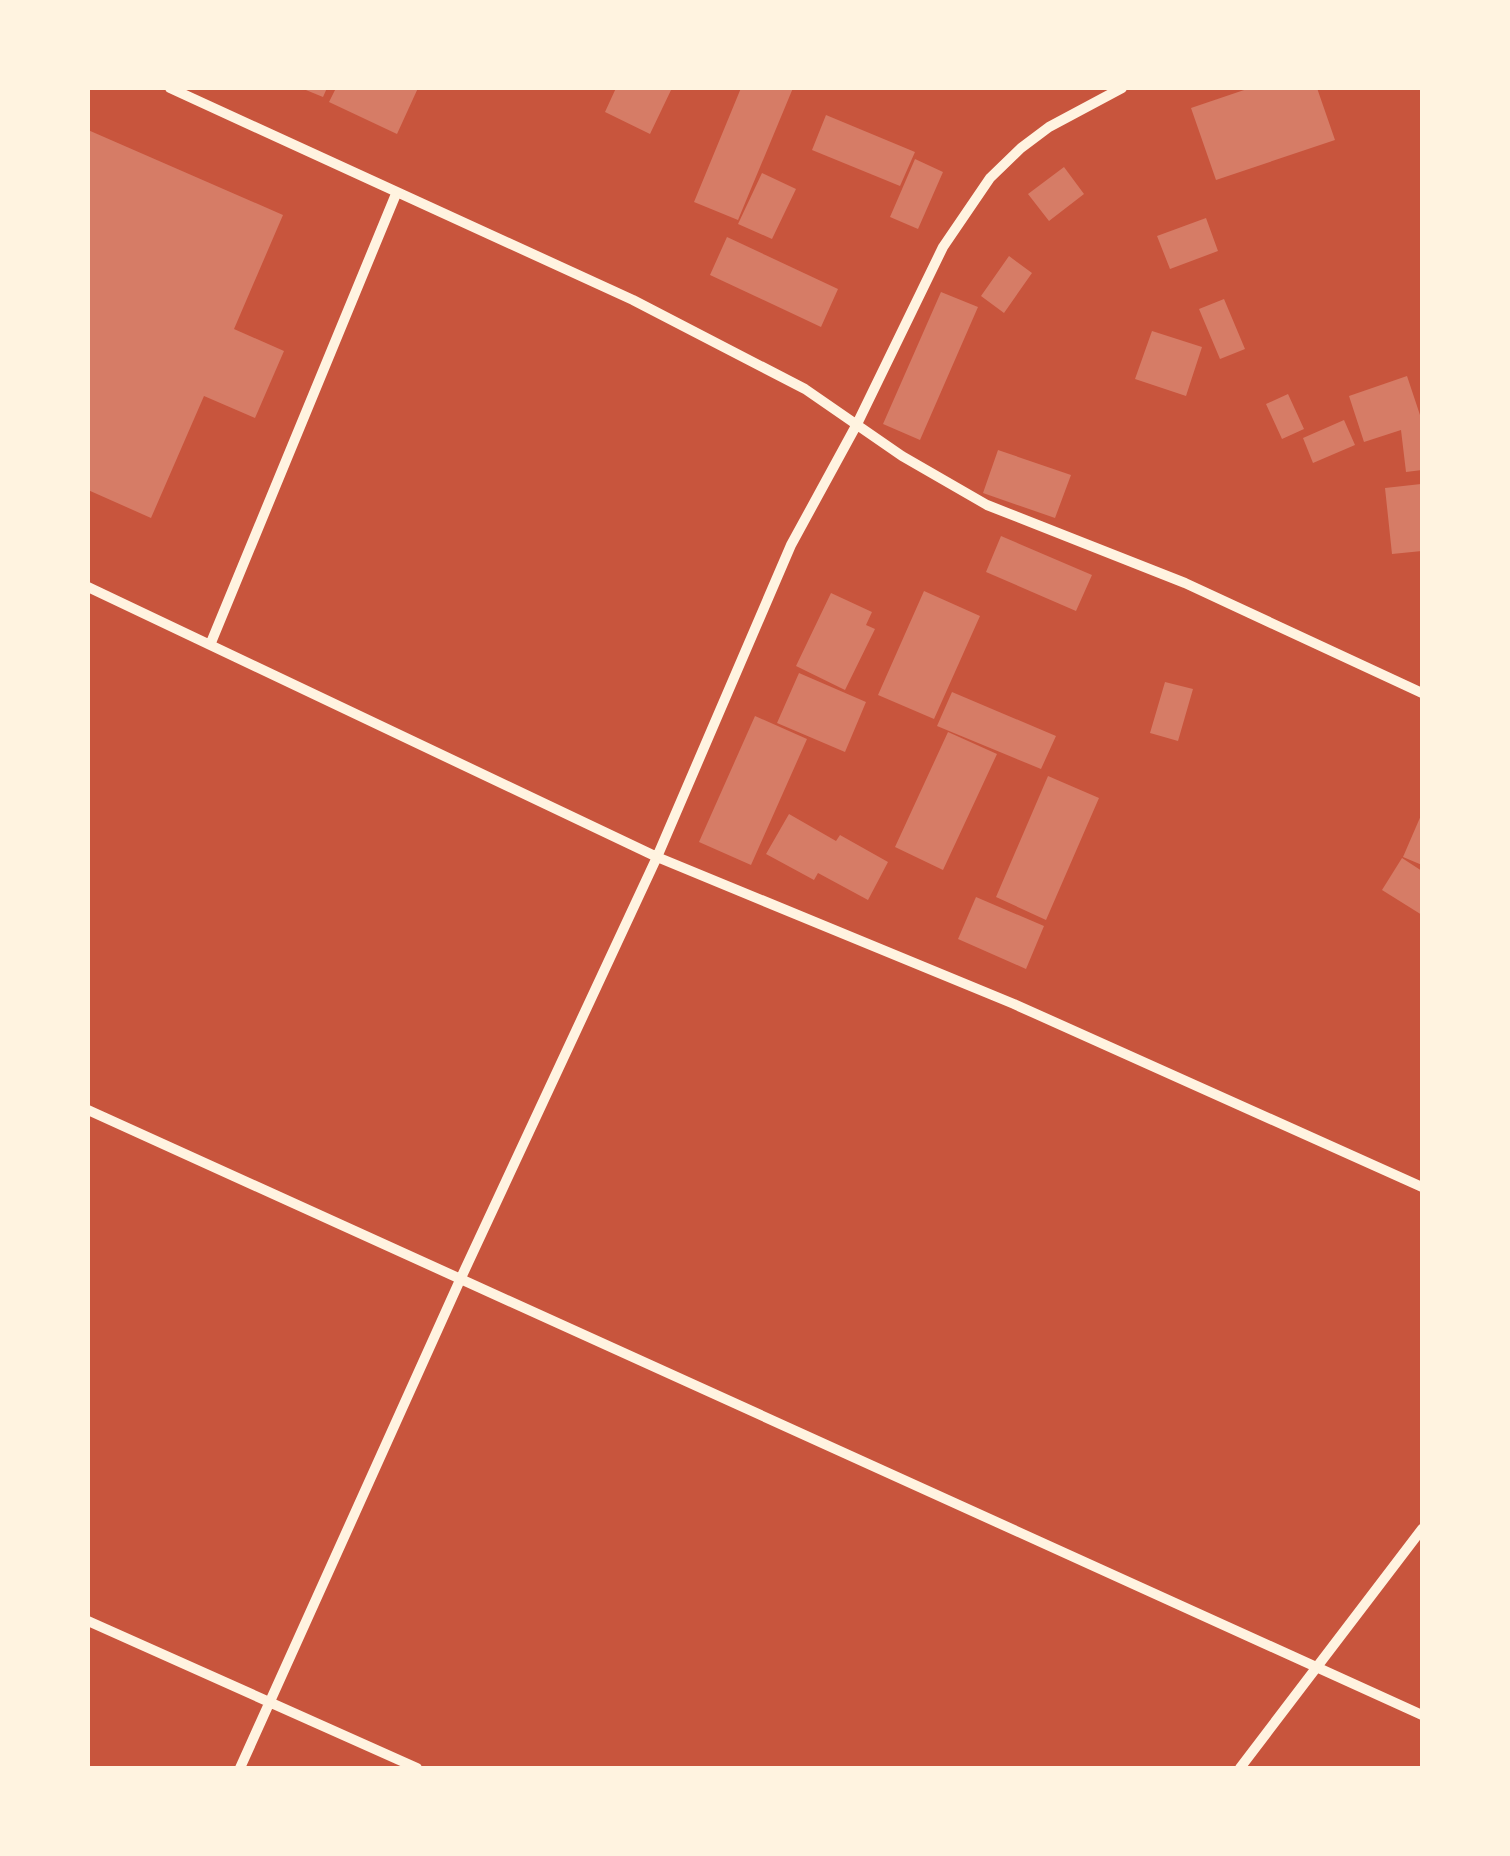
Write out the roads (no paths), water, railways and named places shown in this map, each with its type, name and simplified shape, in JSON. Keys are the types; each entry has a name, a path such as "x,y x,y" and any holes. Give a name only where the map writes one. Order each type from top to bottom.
{"street":[{"path":"170,88 188,91 396,194 633,300 805,389 946,484 987,504 1185,583 1422,693"},
{"path":"240,1768 460,1280 657,857 791,545 857,424 943,247 990,178 1049,127 1122,88"},
{"path":"210,645 396,194"},
{"path":"88,587 657,857 1014,1004 1422,1187"},
{"path":"88,1110 1422,1715"},
{"path":"1240,1768 1422,1528"},
{"path":"88,1621 417,1768"}]}
